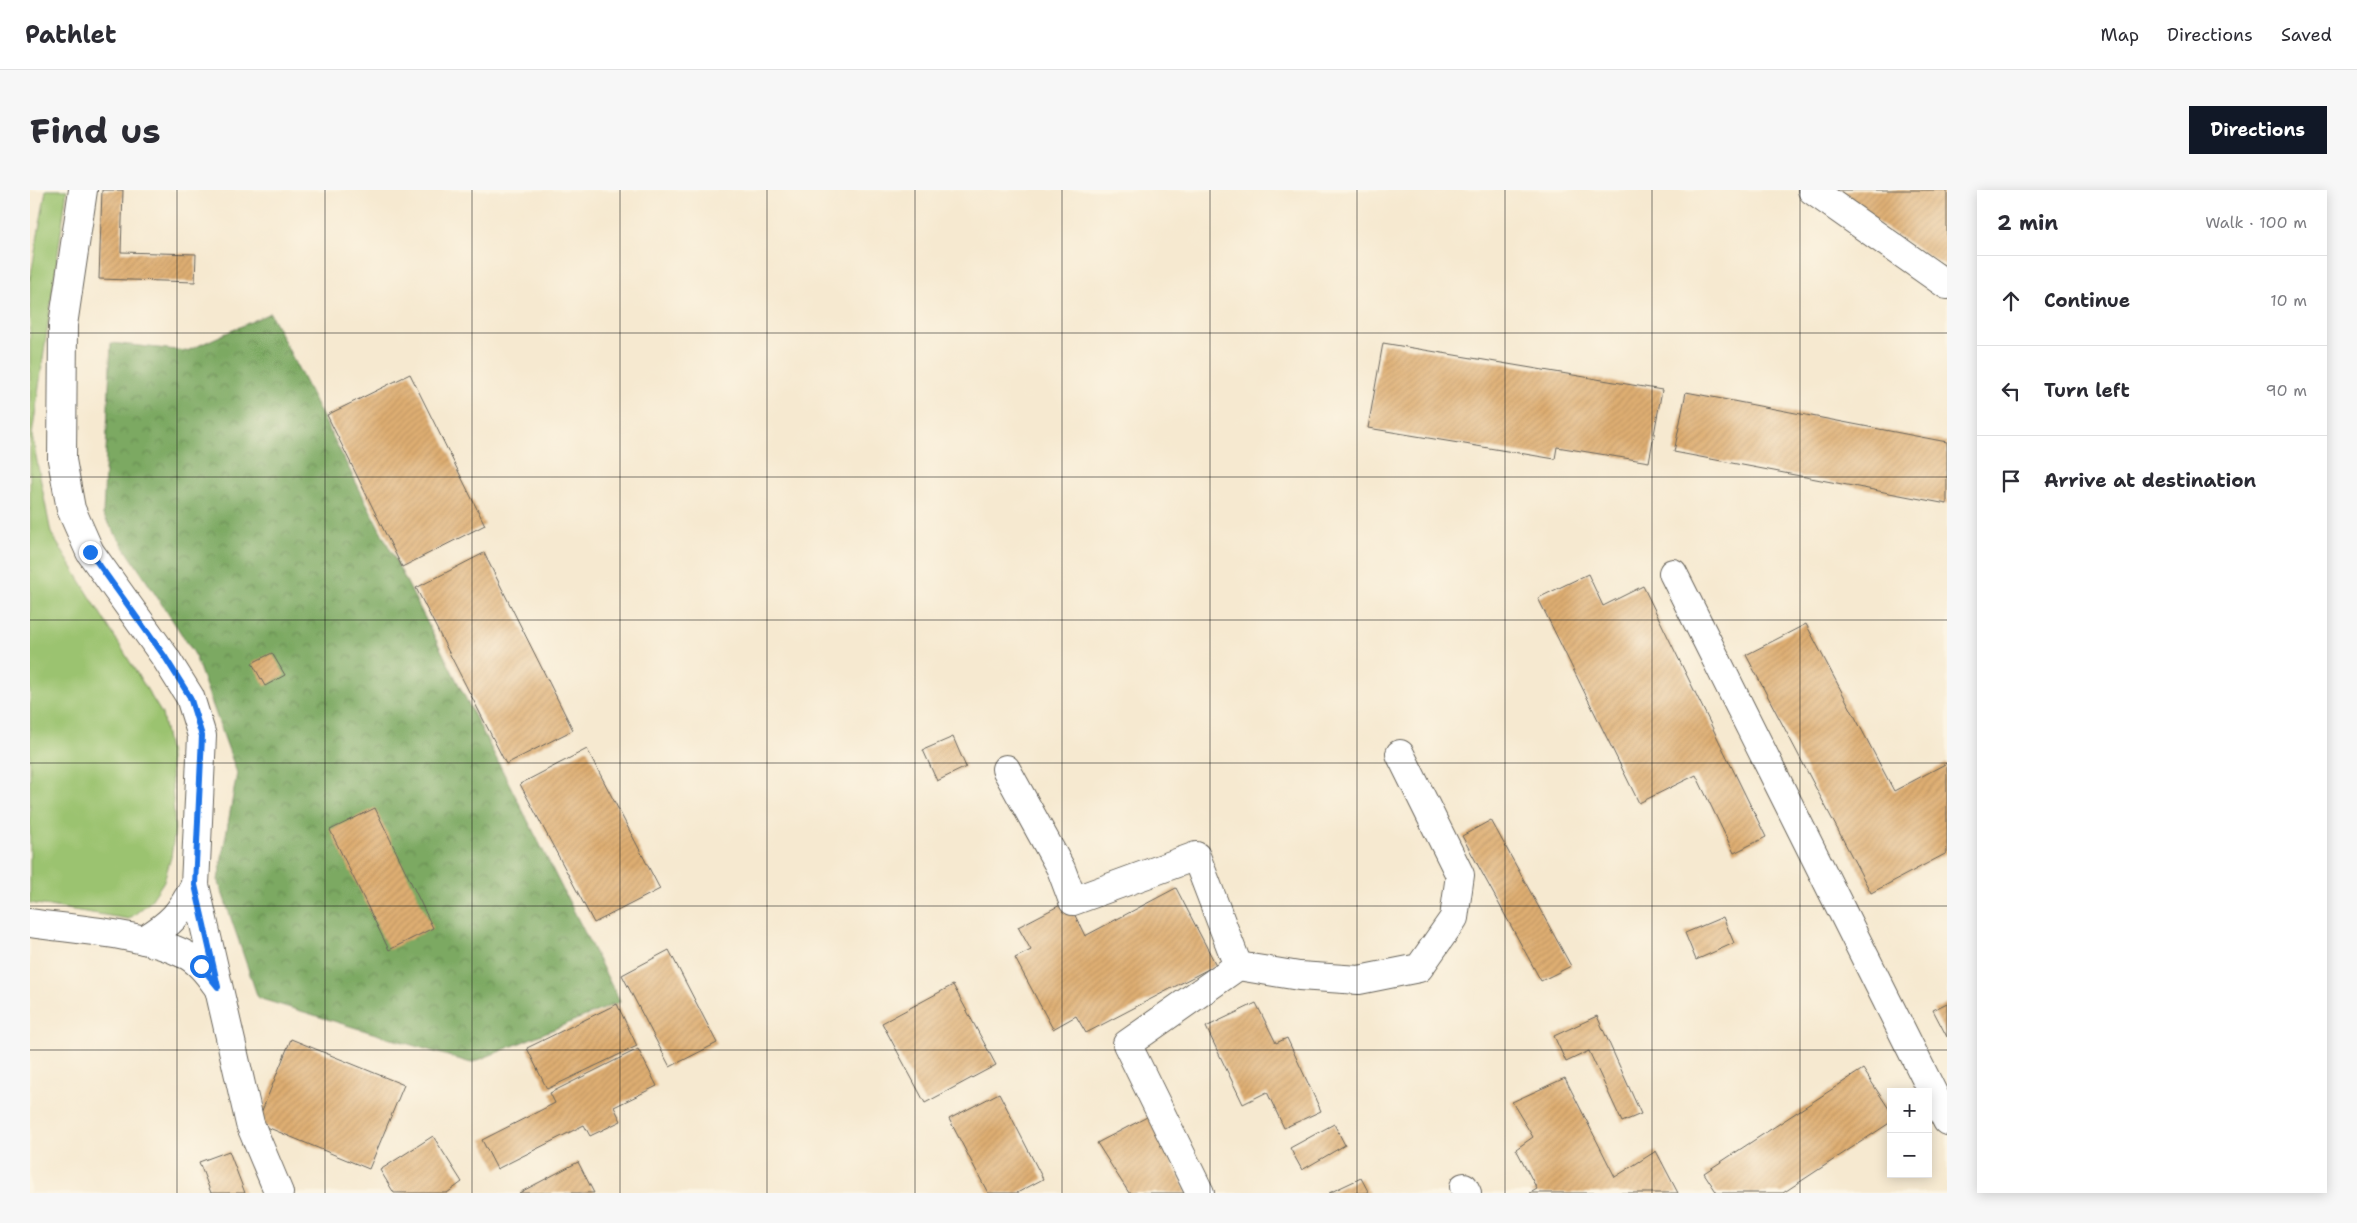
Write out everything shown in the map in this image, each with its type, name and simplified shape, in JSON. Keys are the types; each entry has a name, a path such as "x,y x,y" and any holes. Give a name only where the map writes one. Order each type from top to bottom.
{"lane":[{"path":"83,190 63,325 62,460 71,509 90,552 165,657 190,697 202,736 195,885 250,1124 279,1193"},
{"path":"1812,190 1947,285"},
{"path":"1673,573 1947,1121"},
{"path":"1200,1193 1127,1044 1238,966 1300,976 1359,980 1419,968 1454,918 1460,875 1400,754"},
{"path":"1006,769 1061,869 1073,901 1196,856 1238,966"},
{"path":"144,940 168,926 183,907 195,885"},
{"path":"30,923 144,940 185,954 201,966 218,987"}],"green space":[{"path":"46,190 67,190 32,436 51,533 162,714 170,755 175,829 171,857 164,881 150,902 129,919 30,903 30,280"},
{"path":"270,313 620,1002 471,1063 258,998 218,880 237,773 194,653 103,515 111,343 187,351"}],"building":[{"path":"102,190 123,190 121,252 196,254 195,282 99,279"},
{"path":"1827,190 1947,190 1947,267"},
{"path":"1383,343 1662,390 1649,462 1557,447 1555,459 1368,428"},
{"path":"410,374 485,525 402,567 327,415"},
{"path":"1686,392 1947,442 1947,504 1674,452"},
{"path":"484,553 573,730 506,764 416,588"},
{"path":"1588,574 1603,606 1643,586 1766,837 1734,853 1696,775 1639,803 1538,598"},
{"path":"1806,624 1894,791 1947,763 1947,853 1871,893 1746,655"},
{"path":"272,653 285,675 265,686 252,663"},
{"path":"953,737 966,767 937,781 923,750"},
{"path":"587,749 660,889 594,923 520,784"},
{"path":"375,808 433,928 389,950 330,830"},
{"path":"1491,820 1571,966 1541,981 1462,836"},
{"path":"1176,888 1216,965 1086,1033 1076,1016 1053,1029 1015,958 1031,950 1018,927 1068,901 1085,936"},
{"path":"1723,917 1734,943 1696,960 1685,933"},
{"path":"669,950 717,1043 670,1067 622,975"},
{"path":"953,985 996,1065 925,1103 882,1023"},
{"path":"1256,1003 1276,1043 1287,1038 1321,1111 1284,1128 1267,1092 1243,1104 1206,1027"},
{"path":"1947,1003 1947,1037 1933,1010"},
{"path":"617,1004 637,1046 547,1089 527,1048"},
{"path":"1597,1016 1641,1114 1622,1122 1589,1051 1566,1062 1554,1036"},
{"path":"291,1039 404,1085 369,1169 257,1123"},
{"path":"638,1049 657,1086 614,1107 621,1121 590,1136 584,1125 497,1169 482,1140 555,1103 550,1093"},
{"path":"1863,1069 1887,1106 1887,1125 1783,1193 1717,1193 1704,1173"},
{"path":"1565,1078 1615,1177 1656,1151 1678,1193 1530,1193 1537,1189 1516,1149 1533,1137 1512,1102"},
{"path":"999,1093 1043,1179 1017,1193 988,1193 949,1119"},
{"path":"1149,1116 1187,1193 1129,1193 1097,1143"},
{"path":"1334,1124 1345,1145 1302,1170 1290,1148"},
{"path":"433,1136 462,1182 447,1193 394,1193 380,1170"},
{"path":"229,1151 245,1193 211,1193 199,1162"},
{"path":"578,1162 594,1193 519,1193"},
{"path":"1361,1178 1369,1193 1329,1193"}],"route":[{"path":"90,552 165,657 190,697 202,736 195,885 218,987 201,966"}]}
